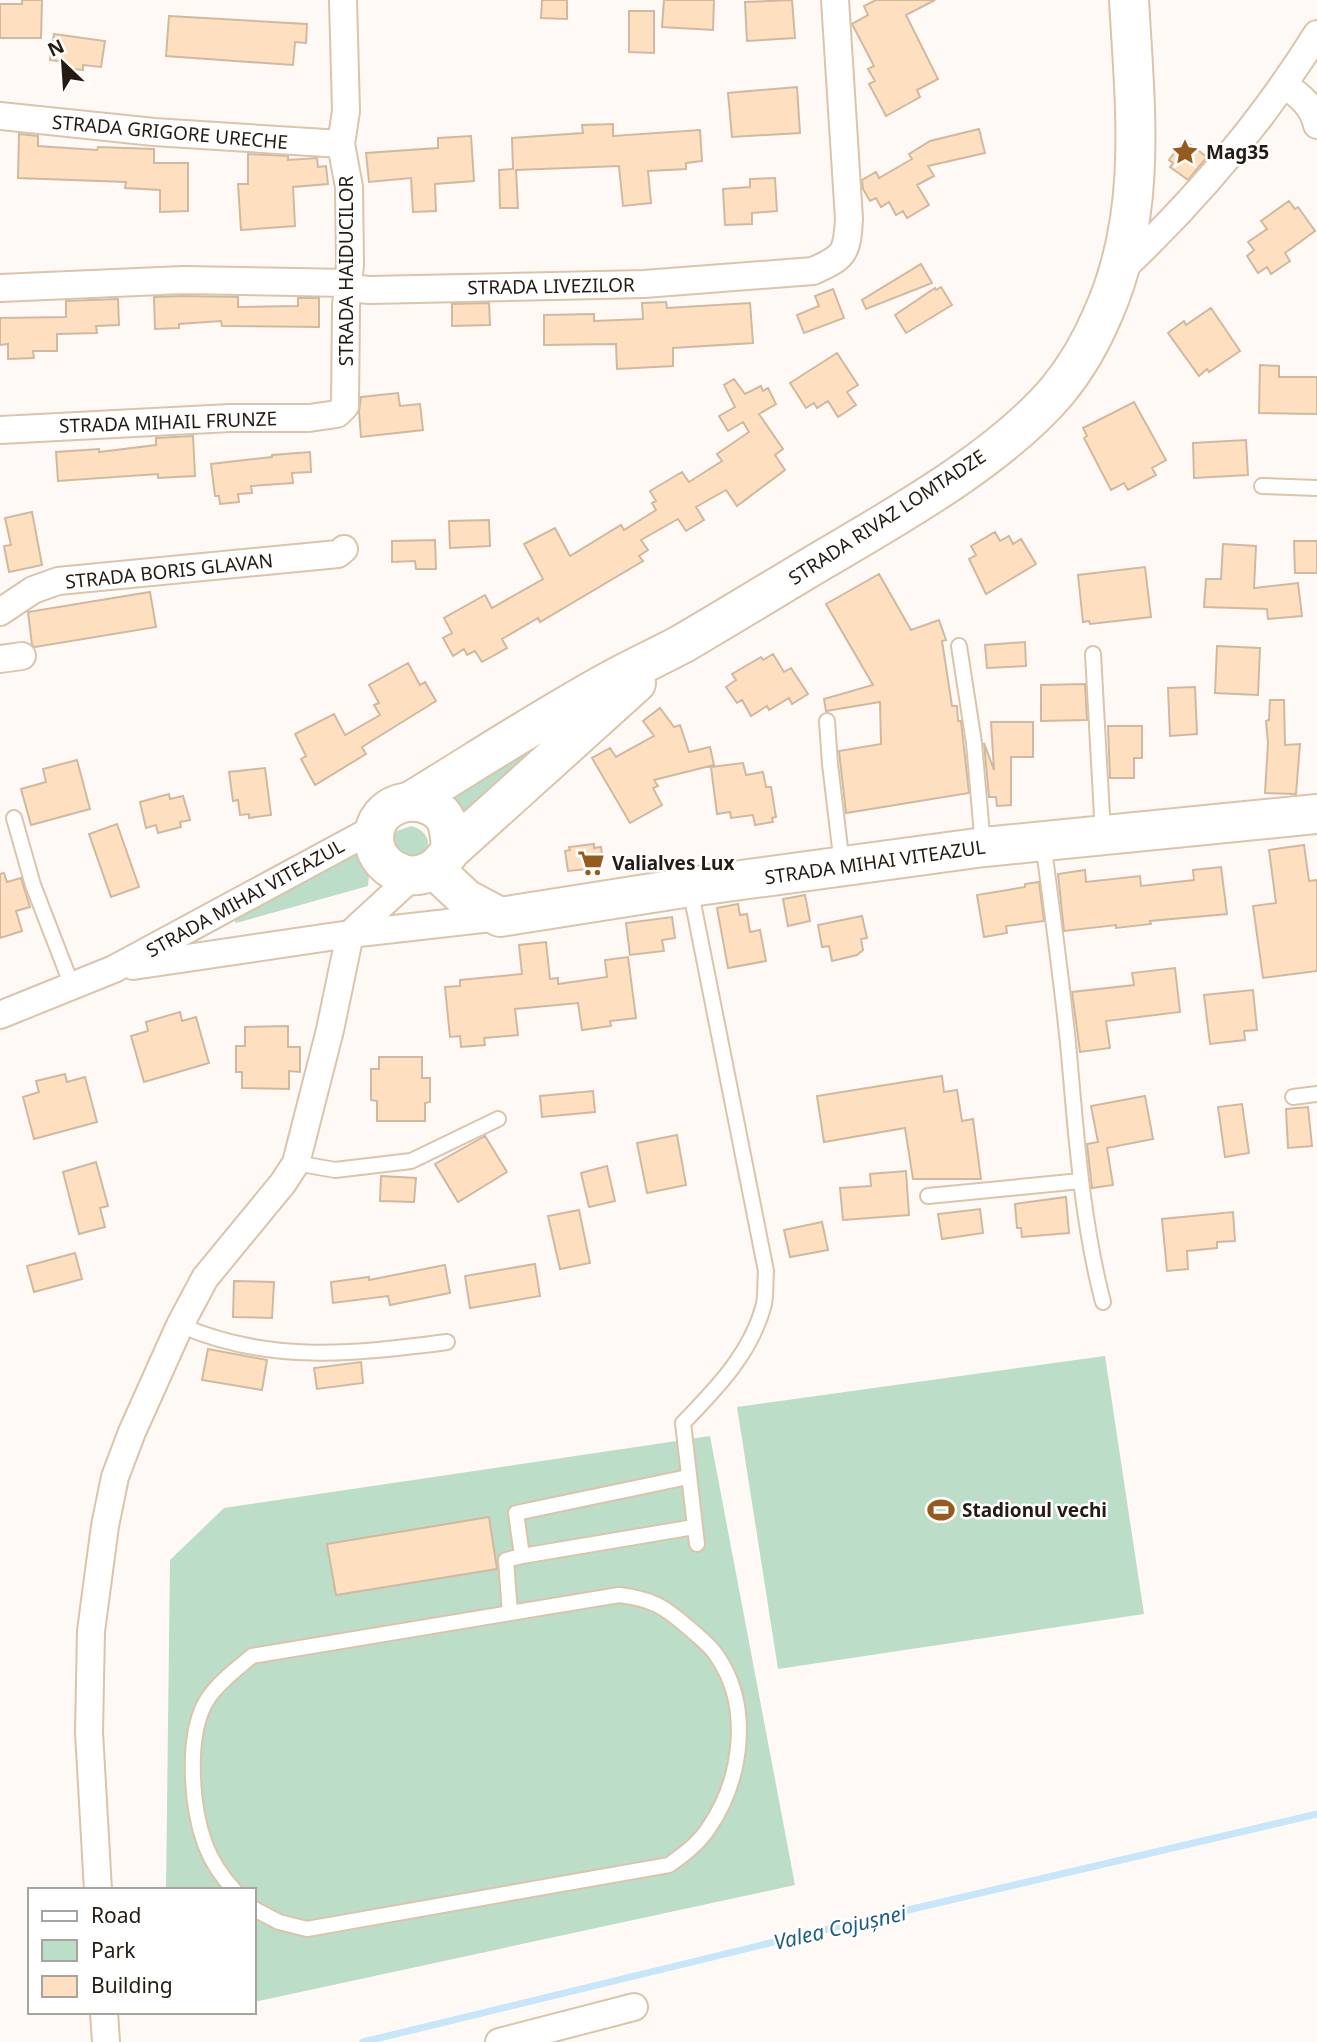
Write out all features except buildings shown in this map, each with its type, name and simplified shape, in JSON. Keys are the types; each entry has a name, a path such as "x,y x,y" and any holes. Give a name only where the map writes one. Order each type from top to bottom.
{"street":[{"name":"STRADA HAIDUCILOR","path":"337,414 345,406 347,283 350,264 349,187 341,144 346,111 343,0"},
{"name":"STRADA LIVEZILOR","path":"0,288 183,280 347,283 358,289 370,290 644,284 813,271 836,261 848,244 849,219 835,0"},
{"name":"STRADA RIVAZ LOMTADZE","path":"411,801 617,677 680,645 917,502 971,466 1020,428 1058,390 1082,354 1103,314 1119,272 1134,202 1136,106 1129,0"},
{"path":"1119,272 1187,205 1285,85 1317,34"},
{"path":"1285,85 1304,99 1315,116 1317,125"},
{"name":"STRADA GRIGORE URECHE","path":"0,116 154,132 341,144"},
{"name":"STRADA MIHAIL FRUNZE","path":"0,430 230,418 309,418 337,414"},
{"name":"STRADA BORIS GLAVAN","path":"0,612 33,590 58,581 338,554 344,550"},
{"name":"STRADA RIVAZ LOMTADZE","path":"432,865 680,645"},
{"path":"98,1888 89,1732 91,1631 105,1526 116,1477 132,1432 180,1325 205,1278 283,1183 296,1163 351,934 432,865 450,834 442,814 428,804 411,801 393,806 383,815 374,839 377,852 384,863 401,874 432,865"},
{"name":"STRADA MIHAI VITEAZUL","path":"114,969 351,934 500,917 690,887 984,847 1317,814"},
{"name":"STRADA MIHAI VITEAZUL","path":"0,1015 114,969 377,827"},
{"path":"432,865 466,899 500,917"},
{"path":"499,2042 635,2007"},
{"path":"104,2014 106,2042"}],"lane":[{"path":"1262,486 1317,488"},
{"path":"959,646 974,743 984,847"},
{"path":"1093,654 1103,835"},
{"path":"827,721 843,866"},
{"path":"14,818 33,885 72,986"},
{"path":"1043,841 1065,1011 1081,1181 1095,1271 1103,1302"},
{"path":"690,887 766,1271 765,1301 755,1331 737,1362 682,1423 697,1544"},
{"path":"1293,1097 1317,1094"},
{"path":"296,1163 335,1170 411,1161 498,1119"},
{"path":"928,1196 1081,1181"},
{"path":"180,1325 202,1335 253,1348 299,1353 334,1354 447,1342"},
{"path":"522,1556 516,1513 688,1477"},
{"path":"510,1613 506,1560 695,1527"},
{"path":"232,1888 206,1845 196,1808 196,1724 209,1697 252,1656 619,1595 645,1598 673,1615 717,1656 733,1689 738,1719 738,1747 725,1801 707,1831 687,1852 668,1865 307,1929 279,1922 256,1910"}],"green space":[{"path":"590,700 460,825 446,796"},
{"path":"411,826 427,838 428,847 424,857 396,856 392,839 397,831"},
{"path":"356,851 370,864 368,886 236,923 233,918"},
{"name":"Stadionul vechi","path":"1105,1356 1144,1614 778,1669 737,1407"},
{"path":"710,1436 795,1885 256,2002 256,1888 166,1888 170,1560 224,1508"}],"waterway":[{"name":"Valea Cojușnei","path":"363,2042 1317,1814"}],"place":[{"name":"Mag35","path":"1185,152"},
{"name":"Valialves Lux","path":"591,863"},
{"name":"Stadionul vechi","path":"941,1510"}]}
